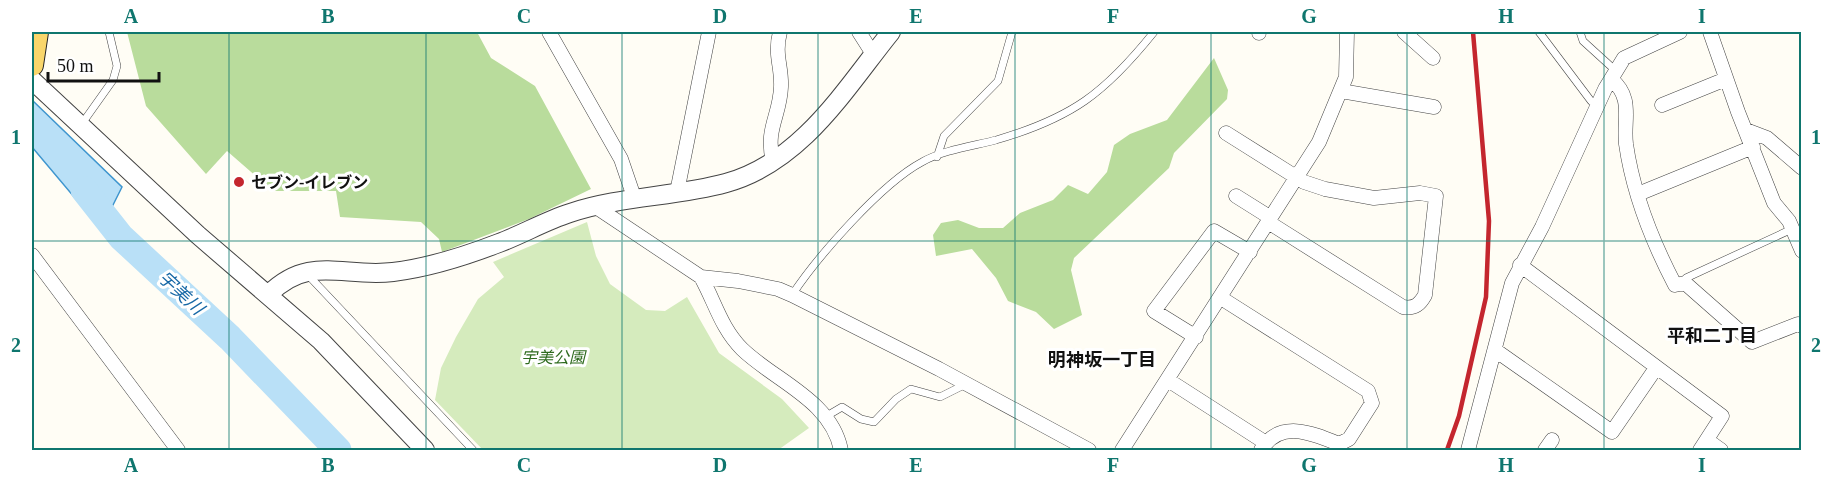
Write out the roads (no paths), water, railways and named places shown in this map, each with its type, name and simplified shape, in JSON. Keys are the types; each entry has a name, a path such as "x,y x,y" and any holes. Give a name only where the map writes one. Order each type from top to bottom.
{"main road":[{"path":"32,65 37,32"}],"street":[{"path":"549,32 621,159 634,197"},
{"path":"677,192 709,32"},
{"path":"774,161 770,147 771,128 781,86 776,57 780,32"},
{"path":"859,32 873,54"},
{"path":"269,294 284,280 304,272 393,272 430,264 498,244 552,219 593,205 727,183 774,161 812,131 891,32"},
{"path":"1122,450 1319,142 1346,77 1347,32"},
{"path":"1404,32 1433,58"},
{"path":"1468,450 1512,283 1542,226 1597,104 1624,58 1680,32"},
{"path":"1710,32 1774,203 1792,229 1802,251"},
{"path":"1613,75 1625,98 1628,111 1626,142 1638,194 1654,243 1675,285 1685,284 1752,342 1798,324 1802,326"},
{"path":"1662,105 1726,78"},
{"path":"32,80 198,235 321,341 424,450"},
{"path":"1341,91 1434,107"},
{"path":"1746,130 1767,138 1802,168"},
{"path":"1226,133 1297,177 1325,189 1374,198 1420,193 1436,196 1425,295 1420,303 1412,308 1403,307 1236,196"},
{"path":"1638,194 1753,147"},
{"path":"593,205 701,277 738,281 778,289 792,295 1089,450"},
{"path":"1196,337 1154,311 1214,231 1250,252"},
{"path":"32,255 178,450"},
{"path":"1520,265 1722,416 1703,445 1721,450"},
{"path":"701,277 720,321 743,350 788,383 825,417 839,441 841,450"},
{"path":"1168,380 1263,446 1286,431 1298,430 1339,444 1349,439 1372,403 1368,391 1221,298"},
{"path":"1495,350 1611,432 1656,368"}],"lane":[{"path":"81,125 113,80 117,66 109,32"},
{"path":"937,157 944,136 998,81 1012,32"},
{"path":"792,295 807,272 891,183 923,161 1013,135 1058,117 1096,96 1124,70 1154,32"},
{"path":"1539,32 1591,101 1597,104"},
{"path":"1580,32 1583,41 1613,75"},
{"path":"1685,284 1686,278 1792,229"},
{"path":"304,272 473,450"},
{"path":"825,417 842,407 861,419 874,422 897,399 911,389 940,397 966,384"}],"water":[{"path":"32,100 122,187 101,229 32,147"}],"waterway":[{"name":"宇美川","path":"84,190 121,237 230,338 338,450"}],"railway":[{"path":"1447,450 1459,416 1486,297 1489,221 1473,32"}],"place":[{"name":"セブン-イレブン","path":"239,182"}],"district":[{"name":"平和二丁目","path":"1712,336"},
{"name":"明神坂一丁目","path":"1102,360"}],"park label":[{"name":"宇美公園","path":"553,357"}]}
